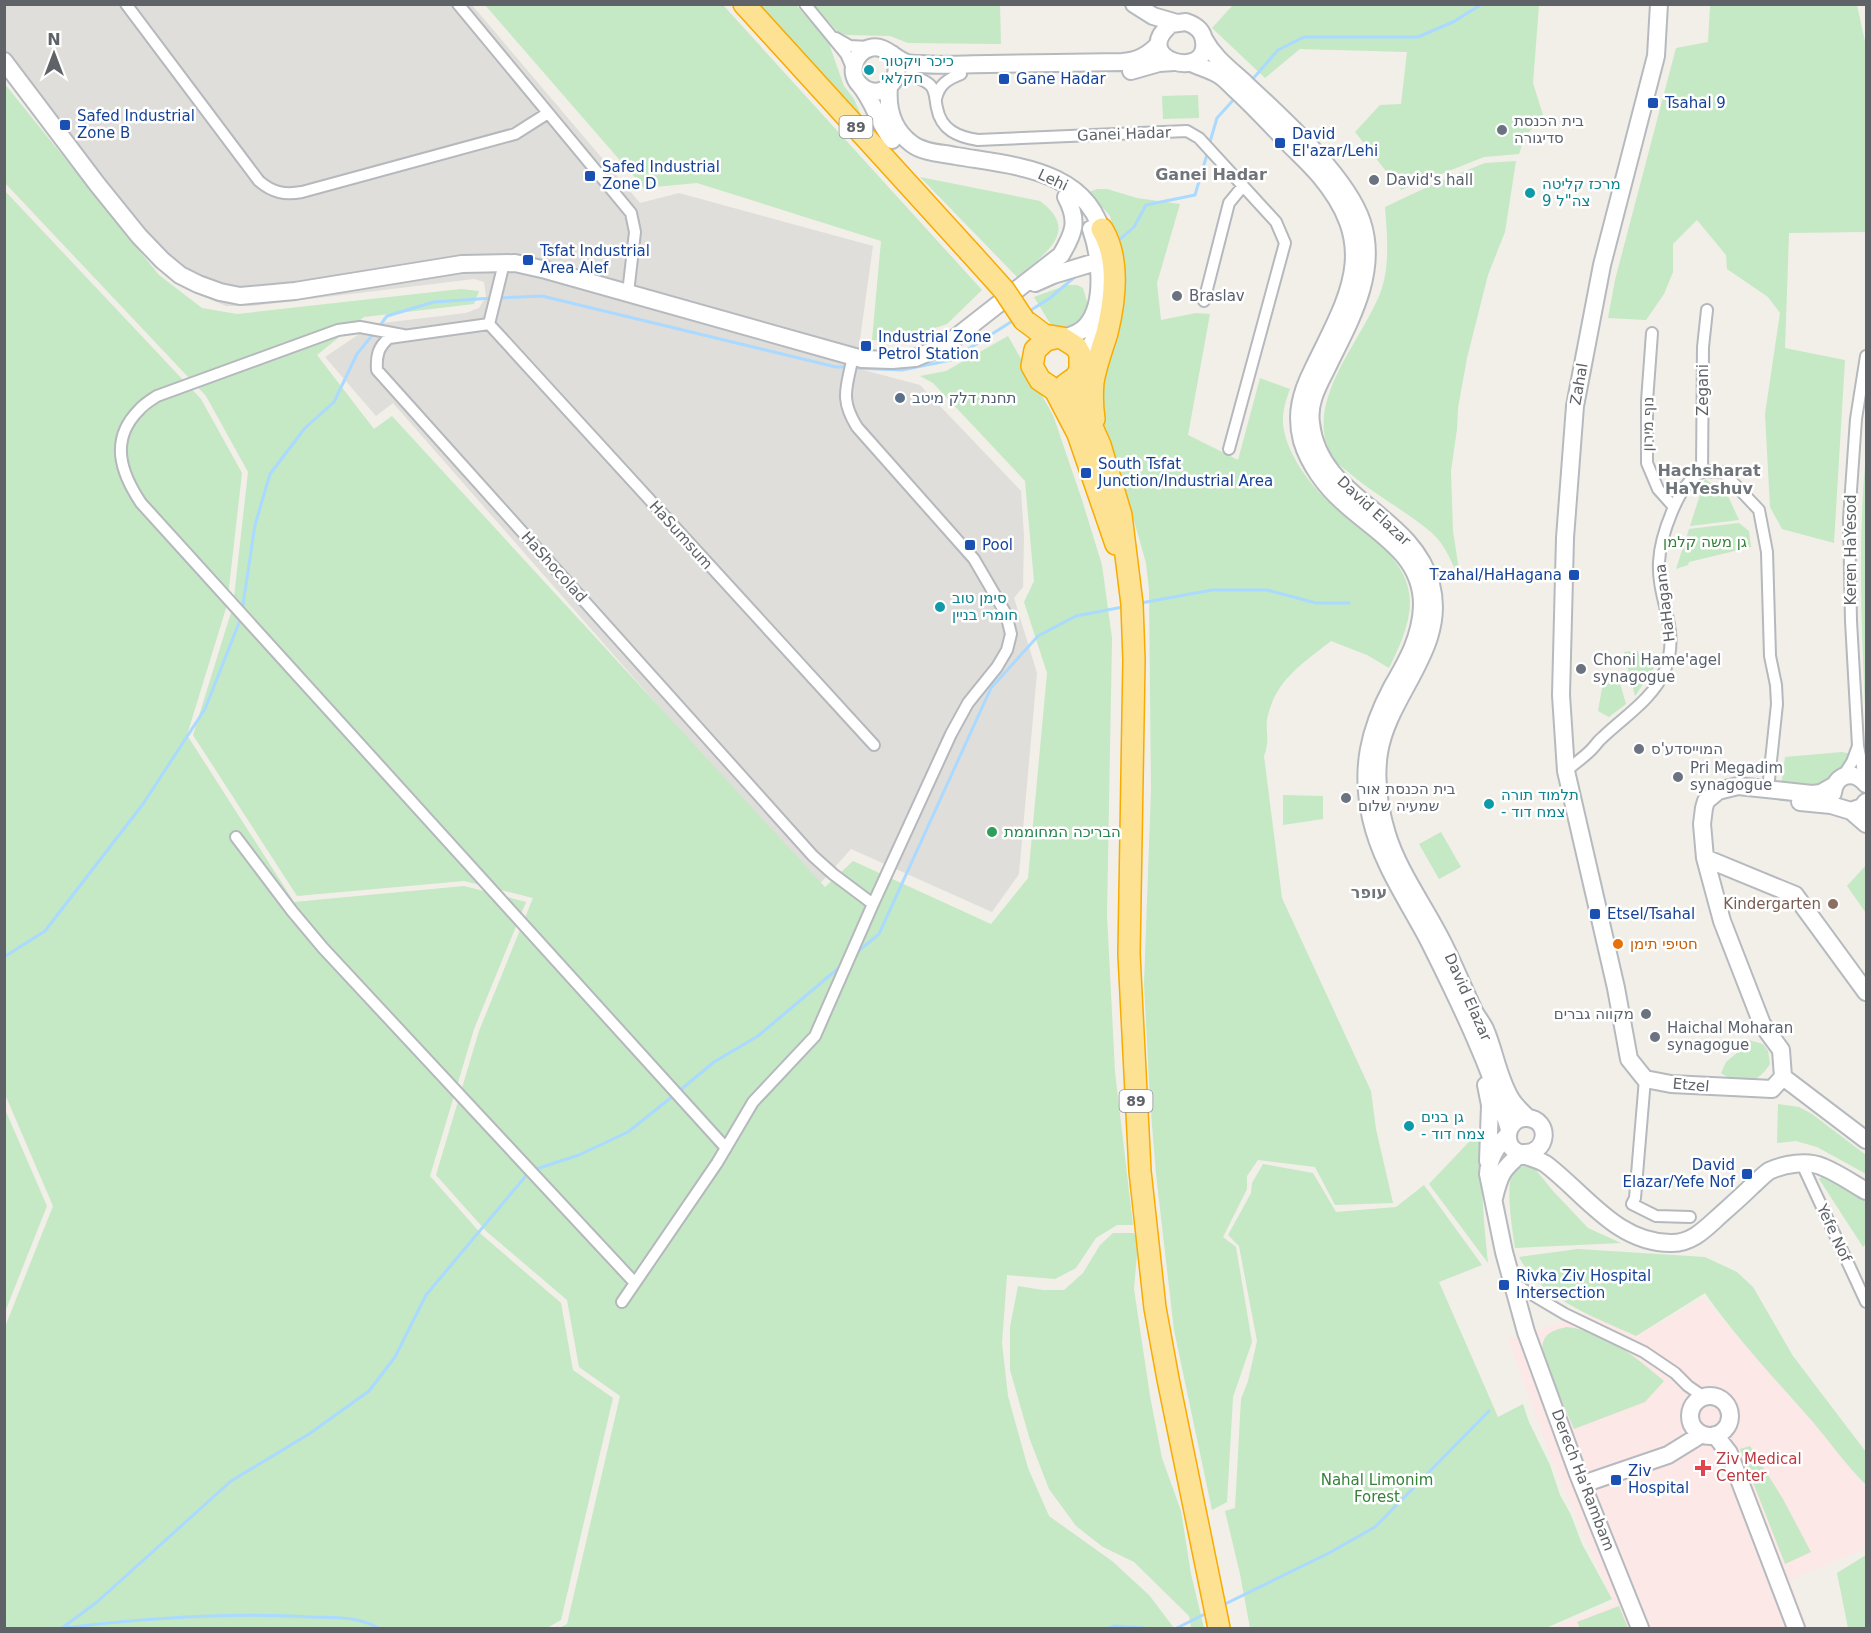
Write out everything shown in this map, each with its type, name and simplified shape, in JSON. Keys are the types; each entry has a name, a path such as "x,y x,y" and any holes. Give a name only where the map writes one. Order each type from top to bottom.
{"highway":[{"name":"89","path":"744,4 1004,290 1032,335 1035,350 1032,358 1035,374 1055,390 1078,434 1110,529 1126,566"},
{"path":"1096,437 1092,406 1093,387 1098,359 1108,328 1113,283 1113,263 1109,241 1101,248"},
{"name":"89","path":"1024,320 1044,335 1058,338 1076,347 1078,369 1074,382 1096,437 1121,515 1132,604 1134,660 1129,954 1140,1171 1159,1328 1219,1629"},
{"path":"1035,350 1046,340 1058,338"},
{"path":"1047,384 1063,386 1078,369"}],"street":[{"path":"126,4 259,181 268,189 276,192 288,195 302,192 515,134 548,112"},
{"path":"458,4 631,213 635,232 628,293"},
{"path":"805,4 833,36 864,88 877,91 898,81 961,74 1122,72 1159,63 1191,63 1202,53 1204,39 1199,28 1193,24 1154,16 1133,4"},
{"path":"1133,4 1148,19 1164,56 1174,63"},
{"name":"Zahal","path":"1566,771 1561,695 1565,538 1575,406 1602,265 1656,56 1659,4"},
{"path":"833,36 850,46 887,50 906,63 1122,63 1135,61 1150,53 1166,28 1178,22"},
{"name":"David Elazar","path":"1204,39 1214,55 1261,98 1329,168 1342,185 1362,222 1367,259 1365,280 1353,315 1313,397 1311,422 1318,450 1335,476 1353,495 1391,524 1408,540 1419,555 1426,569 1434,602 1433,619 1426,649 1383,736 1378,769 1382,813 1393,850 1445,946 1484,1028 1500,1077 1512,1101 1527,1118"},
{"path":"856,77 857,57 862,52 875,47"},
{"path":"892,54 897,67 898,81"},
{"path":"4,61 97,184 139,236 162,260 180,275 198,284 240,296 462,264 515,263 853,356 875,360 915,358 955,338 1061,255 1074,227 1072,209 1065,197"},
{"name":"David Elazar","path":"1191,63 1220,75 1252,106 1320,176 1351,225 1355,259 1353,277 1342,310 1302,393 1299,423 1308,455 1325,483 1345,504 1399,548 1409,561 1418,582 1422,602 1419,631 1415,644 1372,733 1367,751 1370,815 1382,855 1429,942 1473,1035 1502,1106 1508,1132"},
{"path":"936,99 942,84 961,74"},
{"name":"Lehi","path":"856,77 870,98 890,137 905,153 920,159 1026,178 1047,186 1077,208 1101,248 1098,289 1094,312 1088,324 1073,335 1058,338"},
{"path":"898,81 928,83 936,99"},
{"name":"Lehi","path":"898,81 890,105 894,123 912,144 930,151 1028,169 1054,177 1072,188 1081,197 1101,248 1109,281 1100,324 1078,369"},
{"name":"Ganei Hadar","path":"936,99 940,119 950,132 962,138 978,140 1187,131 1199,138 1276,222 1285,243 1229,449"},
{"path":"1204,301 1229,203 1243,186"},
{"path":"1061,255 1101,248"},
{"path":"1015,293 1053,275 1074,269 1101,248"},
{"path":"489,324 504,263"},
{"path":"1074,269 1088,276 1098,289"},
{"name":"Zegani","path":"1702,472 1703,347 1707,310"},
{"name":"HaShocolad","path":"489,324 389,338 378,351 377,370 813,856 873,904"},
{"name":"HaSumsum","path":"489,324 874,745"},
{"path":"403,335 360,327 338,330 157,396 139,410 126,426 122,442 123,472 141,503 726,1148"},
{"name":"נוף מירון","path":"1652,333 1647,401 1647,463 1658,489 1674,507"},
{"path":"622,1302 726,1148 753,1102 815,1036 955,727 968,703 997,667 1007,650 1011,634 1006,614 989,581 974,559 857,427 849,414 845,395 853,356"},
{"name":"Keren HaYesod","path":"1866,356 1856,419 1849,519 1858,746 1866,782"},
{"path":"1702,472 1723,472 1759,510 1767,552 1770,656 1777,704 1768,789"},
{"name":"HaHagana","path":"1566,771 1645,699 1663,674 1670,656 1670,622 1662,594 1659,562 1666,528 1674,507 1692,479 1702,472"},
{"name":"Keren HaYesod","path":"1839,781 1852,762 1858,746"},
{"path":"1566,771 1616,988 1629,1059 1645,1079 1635,1198 1632,1204 1656,1216 1690,1217"},
{"path":"1866,782 1855,775 1839,781 1821,793 1812,794 1738,786 1726,788 1718,791 1706,801 1702,824 1705,858 1722,921 1762,1024 1781,1050 1783,1077 1866,1140"},
{"path":"1839,781 1833,797 1866,824"},
{"path":"1702,824 1711,805 1727,796 1758,796 1857,810 1866,802"},
{"path":"236,837 323,948 635,1283"},
{"path":"1705,858 1796,895 1866,992"},
{"name":"Derech Ha'Rambam","path":"1473,1035 1483,1068 1490,1105 1488,1174 1511,1282 1526,1332 1580,1479 1640,1629"},
{"name":"Etzel","path":"1645,1079 1671,1084 1773,1089 1783,1077"},
{"path":"1488,1163 1515,1121 1527,1118 1539,1122 1544,1132 1548,1153 1586,1200"},
{"path":"1508,1132 1511,1147 1545,1163 1616,1226 1652,1242 1683,1241 1701,1233 1768,1172 1793,1164 1821,1166 1866,1191"},
{"path":"1522,1153 1528,1154 1537,1150 1544,1139"},
{"name":"Derech Ha'Rambam","path":"1493,1202 1500,1174 1522,1153"},
{"name":"Yefe Nof","path":"1802,1164 1866,1302"},
{"path":"1511,1282 1565,1314 1644,1352 1675,1373 1700,1400"},
{"path":"1580,1479 1668,1455 1709,1430 1730,1414 1724,1402 1711,1396 1700,1400 1690,1412 1709,1430 1729,1453 1796,1629"}],"shaded area":[{"path":"5,5 472,5 640,203 679,193 873,246 856,368 920,385 1021,491 1024,535 1023,587 1014,598 1037,673 1019,874 992,912 851,849 817,887 393,403 376,416 325,357 374,324 466,313 479,308 486,297 484,282 474,279 252,306 226,306 174,280 5,74"},
{"name":"Ziv Medical Center","path":"1704,1298 1815,1424 1866,1488 1866,1548 1790,1580 1808,1628 1552,1628 1614,1604 1553,1463 1508,1339 1589,1314 1636,1336"}],"green space":[{"path":"485,5 723,5 982,290 947,324 896,341 872,340 881,241 697,183 644,188"},
{"path":"753,5 796,5 828,41 844,86 854,99 869,133"},
{"path":"814,5 1000,5 1001,44 908,43 890,36 847,35 838,32"},
{"path":"1233,5 1539,5 1533,83 1543,115 1525,137 1519,154 1484,157 1401,190 1355,132 1380,105 1401,104 1407,52 1300,49 1265,78 1212,28"},
{"path":"1710,5 1857,5 1866,46 1866,232 1789,233 1785,348 1845,360 1834,543 1782,529 1770,507 1765,414 1780,313 1768,297 1727,269 1726,255 1697,220 1673,244 1673,272 1664,294 1646,320 1608,318 1615,280 1676,48 1708,42"},
{"path":"4,83 159,275 202,308 237,314 461,289 479,291 474,304 364,317 317,355 374,429 392,416 825,887 853,861 991,924 1028,878 1047,673 1024,602 1034,581 1025,481 933,383 920,376 946,371 1008,336 1053,415 1102,565 1112,638 1107,915 1115,1072 1133,1225 1117,1225 1096,1238 1076,1268 1055,1279 1007,1275 1002,1343 1008,1396 1028,1468 1049,1516 1112,1561 1149,1595 1174,1628 559,1628 567,1624 620,1396 579,1367 567,1300 486,1231 436,1175 479,1031 533,898 464,881 297,896 193,735 233,606 248,472 206,396 5,183"},
{"path":"1198,95 1199,118 1163,119 1162,96"},
{"path":"1516,161 1505,232 1488,275 1467,358 1458,408 1451,471 1453,531 1461,583 1445,550 1432,533 1367,487 1335,461 1325,438 1324,416 1329,394 1338,372 1374,308 1385,278 1387,237 1385,207 1485,163"},
{"path":"920,177 1040,201 1052,212 1058,223 1058,233 1054,242 1017,277"},
{"path":"1097,189 1180,204 1157,283 1161,320 1196,313 1210,314 1188,435 1238,460 1260,378 1290,389 1283,424 1294,458 1324,497 1370,535 1393,558 1408,586 1410,602 1406,627 1389,668 1367,655 1331,641 1292,673 1278,691 1268,715 1267,744 1264,756 1282,898 1371,1091 1376,1129 1393,1203 1335,1205 1315,1167 1258,1160 1247,1176 1247,1189 1223,1237 1236,1247 1252,1342 1233,1397 1227,1502 1212,1510 1174,1330 1156,1174 1144,984 1151,790 1149,590 1146,563 1129,503 1093,397 1118,244 1110,216 1089,192"},
{"path":"5,191 201,399 242,473 227,605 187,735 294,902 464,886 526,902 474,1029 430,1176 482,1235 561,1303 573,1370 613,1398 561,1620 547,1628 4,1628 5,1327 53,1206 4,1092"},
{"path":"1067,285 1077,285 1083,288 1088,305 1078,325 1059,332 1051,325 1034,297"},
{"path":"1866,454 1866,730 1861,558"},
{"path":"1705,479 1728,496 1739,520 1690,526"},
{"name":"גן משה קלמן","path":"1739,523 1749,531 1751,547 1689,562 1688,565 1676,569 1689,529"},
{"path":"1638,651 1641,663 1658,662 1635,696 1624,652"},
{"path":"1617,673 1626,704 1609,717 1598,711 1604,677"},
{"path":"1842,752 1852,754 1839,771 1814,791 1781,787 1785,757"},
{"path":"1283,795 1323,796 1323,819 1283,825"},
{"path":"1441,832 1461,867 1439,879 1419,844"},
{"path":"1866,865 1866,913 1847,886"},
{"path":"1745,1039 1763,1044 1768,1051 1770,1064 1759,1077 1742,1082 1721,1073 1726,1062 1738,1052 1737,1048"},
{"path":"1778,1104 1799,1107 1812,1114 1866,1155 1866,1174 1817,1147 1796,1141 1777,1143"},
{"path":"4,1107 47,1206 5,1312 4,1312"},
{"path":"1485,1125 1482,1177 1488,1263 1429,1184"},
{"name":"Nahal Limonim Forest","path":"1263,1164 1313,1173 1336,1212 1396,1207 1424,1185 1482,1265 1439,1282 1498,1417 1523,1404 1582,1544 1612,1599 1546,1628 1250,1628 1225,1511 1235,1508 1241,1399 1248,1381 1257,1341 1239,1246 1228,1235 1251,1193 1252,1183"},
{"path":"1531,1164 1588,1228 1621,1243 1515,1248 1510,1208 1511,1178 1517,1169"},
{"path":"1824,1175 1866,1202 1866,1243 1863,1247 1819,1179"},
{"path":"1113,1233 1134,1233 1138,1243 1134,1289 1150,1396 1162,1458 1181,1511 1191,1574 1204,1628 1191,1628 1189,1616 1134,1562 1103,1547 1076,1526 1049,1489 1030,1440 1010,1370 1010,1327 1018,1286 1043,1290 1064,1290 1083,1273 1100,1245"},
{"path":"1578,1249 1705,1257 1737,1272 1753,1287 1793,1356 1866,1452 1866,1485 1743,1343 1705,1293 1636,1336 1587,1314 1555,1295 1529,1272 1519,1257"},
{"path":"1567,1327 1581,1329 1619,1346 1664,1381 1645,1402 1574,1429 1542,1350 1544,1339 1550,1333"},
{"path":"1750,1446 1783,1499 1811,1552 1785,1564 1740,1449"},
{"path":"1866,1555 1866,1628 1848,1628 1837,1573"},
{"path":"1619,1606 1628,1628 1580,1628 1577,1622"}],"waterway":[{"path":"1251,81 1278,50 1304,37 1418,37 1453,22 1482,4"},
{"path":"1209,145 1217,118 1236,97"},
{"path":"1117,242 1134,227 1146,205 1195,195 1208,151"},
{"path":"1028,312 1050,298 1077,275"},
{"path":"499,298 542,296 836,367 847,367"},
{"path":"378,328 387,316 434,302 493,298"},
{"path":"854,368 902,370 951,360 1014,320"},
{"path":"242,611 255,525 270,474 305,428 334,402 357,354 374,333"},
{"path":"1141,603 1212,590 1267,590 1316,603 1349,603"},
{"path":"855,954 879,934 991,688 1038,636 1076,616 1123,607"},
{"path":"4,957 45,931 143,804 205,709 241,618"},
{"path":"678,1092 714,1062 758,1036 841,966"},
{"path":"62,1628 97,1602 231,1481 309,1434 369,1391 395,1357 426,1295 530,1171 579,1155 628,1132 673,1096"},
{"path":"1223,1605 1329,1553 1375,1527 1489,1411"},
{"path":"1177,1628 1209,1612"},
{"path":"64,1628 126,1621 249,1615 346,1618 362,1621 378,1628"},
{"path":"1109,1628 1115,1626 1144,1628"}],"place":[{"name":"כיכר ויקטור חקלאי","path":"869,70"},
{"name":"Gane Hadar","path":"1004,79"},
{"name":"Tsahal 9","path":"1653,103"},
{"name":"Safed Industrial Zone B","path":"65,125"},
{"name":"בית הכנסת סדיגורה","path":"1502,130"},
{"name":"David El'azar/Lehi","path":"1280,143"},
{"name":"Safed Industrial Zone D","path":"590,176"},
{"name":"David's hall","path":"1374,180"},
{"name":"מרכז קליטה צה\"ל 9","path":"1530,193"},
{"name":"Tsfat Industrial Area Alef","path":"528,260"},
{"name":"Braslav","path":"1177,296"},
{"name":"Industrial Zone Petrol Station","path":"866,346"},
{"name":"תחנת דלק מיטב","path":"900,398"},
{"name":"South Tsfat Junction/Industrial Area","path":"1086,473"},
{"name":"Pool","path":"970,545"},
{"name":"Tzahal/HaHagana","path":"1574,575"},
{"name":"סימן טוב חומרי בניין","path":"940,607"},
{"name":"Choni Hame'agel synagogue","path":"1581,669"},
{"name":"המוייסדע'ס","path":"1639,749"},
{"name":"Pri Megadim synagogue","path":"1678,777"},
{"name":"בית הכנסת אור שמעיה שלום","path":"1346,798"},
{"name":"תלמוד תורה - צמח דוד","path":"1489,804"},
{"name":"הבריכה המחוממת","path":"992,832"},
{"name":"Kindergarten","path":"1833,904"},
{"name":"Etsel/Tsahal","path":"1595,914"},
{"name":"חטיפי תימן","path":"1618,944"},
{"name":"מקווה גברים","path":"1646,1014"},
{"name":"Haichal Moharan synagogue","path":"1655,1037"},
{"name":"גן בנים - צמח דוד","path":"1409,1126"},
{"name":"David Elazar/Yefe Nof","path":"1747,1174"},
{"name":"Rivka Ziv Hospital Intersection","path":"1504,1285"},
{"name":"Ziv Medical Center","path":"1703,1468"},
{"name":"Ziv Hospital","path":"1616,1480"}],"district":[{"name":"Ganei Hadar","path":"1211,174"},
{"name":"Hachsharat HaYeshuv","path":"1709,479"},
{"name":"עופר","path":"1369,892"}]}
